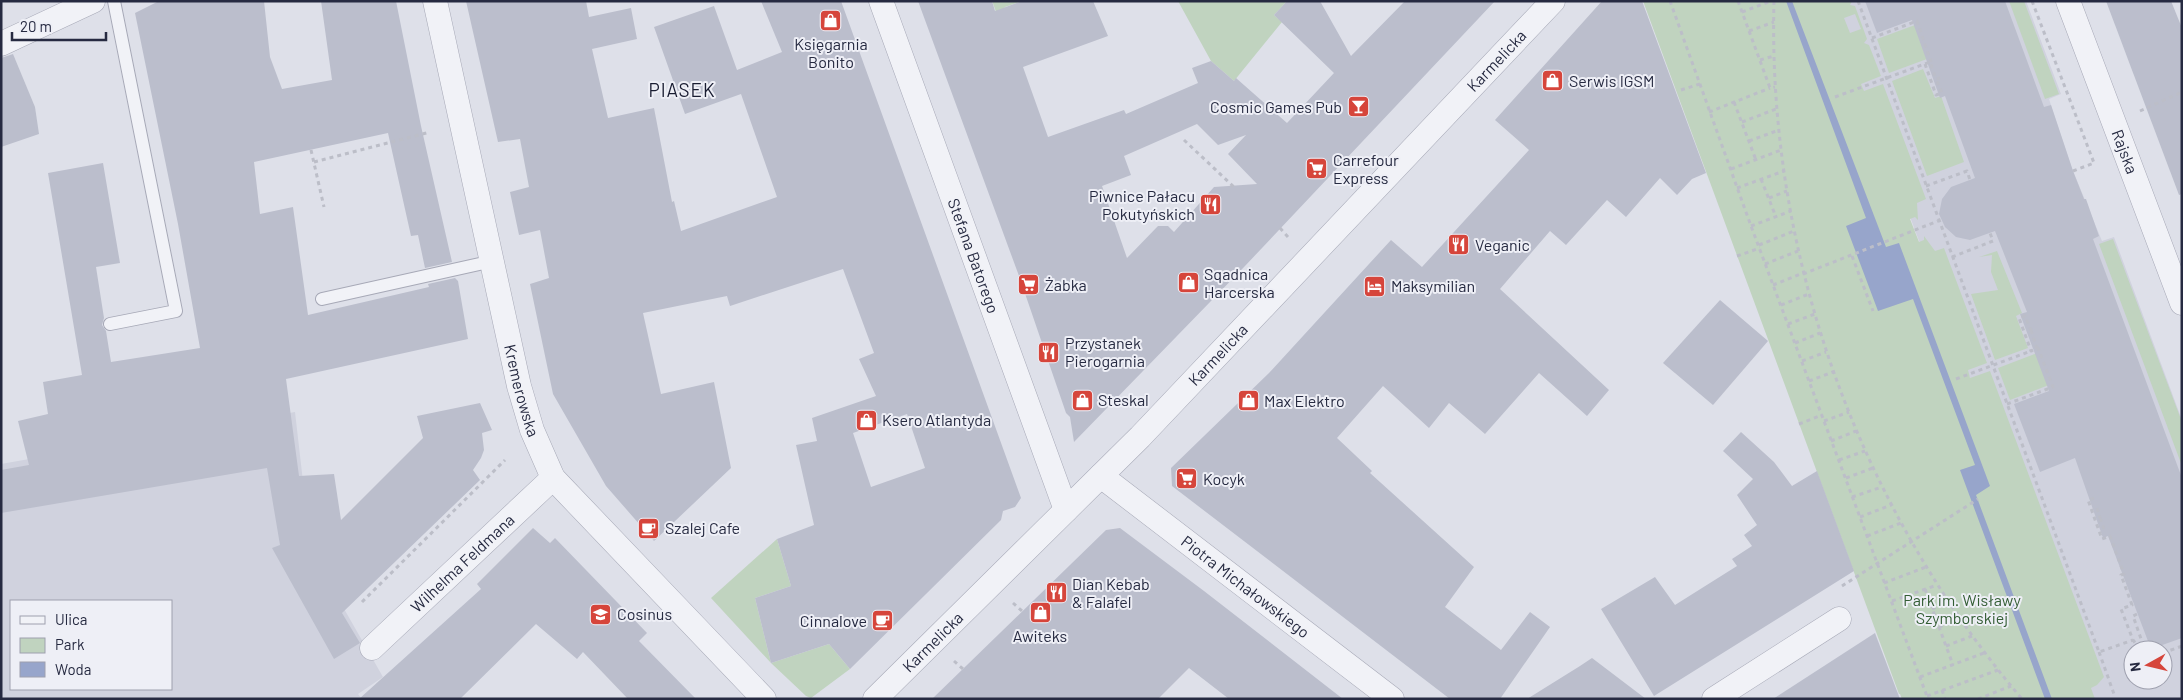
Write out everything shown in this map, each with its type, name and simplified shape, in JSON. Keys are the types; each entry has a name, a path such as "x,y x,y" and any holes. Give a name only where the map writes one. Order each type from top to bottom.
{"street":[{"path":"1,44 93,1"},
{"name":"Kremerowska","path":"434,1 493,261 519,386 532,430 553,478 764,699"},
{"name":"Stefana Batorego","path":"881,1 1066,510"},
{"name":"Karmelicka","path":"875,699 1101,476 1209,365 1553,1"},
{"name":"Rajska","path":"2068,1 2182,303"},
{"name":"Piotra Michałowskiego","path":"1101,476 1392,699"},
{"name":"Wilhelma Feldmana","path":"372,648 553,478"},
{"path":"1714,699 1839,619"}],"lane":[{"path":"110,324 176,311 114,1"},
{"path":"322,299 493,261"}],"path":[{"path":"1670,1 1751,226 1927,697 1998,670"},
{"path":"1738,1 1770,88"},
{"path":"1742,12 1772,1 1776,109 1794,231 1803,274 1820,333 1856,432 1891,505 1937,585 1984,653 2022,699"},
{"path":"1858,1 2114,694"},
{"path":"2032,1 2094,163 2073,171"},
{"path":"1872,38 1917,21 1942,93 1936,95 1925,64"},
{"path":"1749,31 1774,22"},
{"path":"1760,60 1774,56"},
{"path":"1835,97 1930,62"},
{"path":"1681,90 1700,84"},
{"path":"1709,112 1775,87"},
{"path":"2137,112 2182,92"},
{"path":"1734,102 1756,160"},
{"path":"1742,122 1776,109"},
{"path":"1749,141 1779,130"},
{"path":"314,162 430,132"},
{"path":"1184,140 1236,189"},
{"path":"311,150 324,207"},
{"path":"1731,169 1781,150"},
{"path":"1738,188 1784,171"},
{"path":"1926,186 1967,171 1970,180"},
{"path":"1762,179 1776,217"},
{"path":"1769,198 1787,190"},
{"path":"1751,226 1791,211"},
{"path":"1773,285 1884,244 1938,221"},
{"path":"1280,228 1288,237"},
{"path":"1737,256 1794,231"},
{"path":"1952,257 1993,241 1990,232"},
{"path":"1766,264 1798,251"},
{"path":"1852,256 1873,311"},
{"path":"1781,305 1809,294"},
{"path":"1788,324 1815,314"},
{"path":"2007,404 2053,387 2025,316 2019,318 2031,351"},
{"path":"1795,343 1820,333"},
{"path":"1956,379 2037,349"},
{"path":"1802,361 1826,352"},
{"path":"1809,381 1833,372"},
{"path":"1824,421 1849,412"},
{"path":"1800,424 1822,415"},
{"path":"1831,441 1856,432"},
{"path":"1839,460 1865,451"},
{"path":"362,602 505,460"},
{"path":"1846,478 1872,468"},
{"path":"1852,497 1882,487"},
{"path":"2094,498 2088,500 2102,539 2110,536 2124,574 2121,575 2132,606 2121,609 2133,640"},
{"path":"1842,586 1978,499"},
{"path":"1860,517 1891,505"},
{"path":"2097,508 2102,518 2104,529"},
{"path":"1867,536 1901,523"},
{"path":"1884,583 1926,567"},
{"path":"1892,601 1937,585"},
{"path":"1925,589 1953,664"},
{"path":"1013,602 1022,611"},
{"path":"1932,608 1948,602"},
{"path":"2137,614 2133,616 2141,640"},
{"path":"1939,627 1960,620"},
{"path":"1946,646 1972,636"},
{"path":"2099,652 2123,644"},
{"path":"1920,677 1984,653"},
{"path":"954,660 963,669"},
{"path":"1978,699 2011,686"},
{"path":"1942,690 1945,699"}],"shaded area":[{"path":"1830,1 2026,1 2061,94 2049,99 2073,171 2102,241 2114,237 2182,420 2182,699 2089,699"},
{"path":"295,412 311,551 383,677 358,694 362,699 1,699 1,464"}],"green space":[{"path":"992,1 1022,1 1005,7 998,17"},
{"path":"1178,1 1287,1 1274,15 1282,22 1234,81 1211,61"},
{"name":"Park im. Wisławy Szymborskiej","path":"1643,1 1852,1 1850,5 1855,6 1867,39 1864,43 1869,45 1881,76 1861,84 1864,91 1883,84 1926,199 1917,203 1918,220 1915,217 1910,219 1919,242 1924,240 1924,236 1935,251 1944,248 1987,363 1968,370 1970,378 1990,371 2104,677 2097,685 2091,688 2095,699 1902,699","holes":["1855,14 1861,29 1850,33 1844,18"]},
{"path":"2009,1 2024,1 2059,94 2045,99"},
{"path":"1915,25 1927,59 1889,73 1877,39"},
{"path":"1923,69 1935,98 1941,96 1964,162 1927,176 1892,81"},
{"path":"2113,239 2182,422 2182,466 2099,244"},
{"path":"1997,251 2022,313 2016,316 2028,348 1995,360 1971,294 1998,290 1991,272 1992,255 1979,257"},
{"path":"2037,353 2049,385 2010,400 1998,368"},
{"path":"777,539 791,586 755,598 771,663 711,598"},
{"path":"829,644 850,669 811,698 806,696 771,663"}],"water":[{"path":"1786,1 1792,1 1886,247 1899,243 1990,486 1976,495 2052,699 2045,699 1960,470 1975,465 1913,299 1878,311 1846,226 1866,218"}],"building":[{"path":"159,1 264,1 270,57 282,89 332,80 321,1 396,1 421,126 452,262 425,268 418,235 411,236 388,133 254,162 260,214 293,207 308,315 429,287 428,284 455,278 458,281 468,339 286,379 299,476 334,474 341,520 423,438 417,416 480,403 492,430 482,433 484,450 473,470 480,480 342,613 360,643 334,659 272,548 280,545 267,468 1,513 1,470 29,465 18,421 48,414 43,382 82,375 48,173 103,163 120,263 96,267 104,318 102,325 106,331 111,362 200,348 178,224 135,13"},
{"path":"466,1 586,1 589,17 631,8 637,39 592,49 608,118 654,108 672,202 674,201 681,231 777,197 741,94 685,114 654,27 714,6 737,70 782,52 761,1 841,1 1021,498 1015,507 1003,511 1001,520 850,669 829,644 771,663 755,598 791,586 777,539 814,525 796,445 817,441 812,418 876,396 859,359 874,353 843,269 730,306 727,296 643,313 661,394 714,382 731,468 654,541 606,486 553,394 530,284 549,278 540,230 519,235 510,192 529,187 520,139 498,142","holes":["907,414 925,468 871,487 853,433"]},
{"path":"918,1 992,1 995,11 1022,1 1093,1 1108,36 1023,67 1048,137 1124,110 1126,114 1198,83 1192,68 1211,61 1234,81 1236,78 1287,123 1334,73 1274,15 1287,1 1320,1 1351,56 1405,1 1495,1 1245,266 1074,442 1070,417 1066,413 1019,276","holes":["1197,124 1218,145 1246,135 1228,154 1257,184 1214,187 1174,232 1168,226 1158,226 1127,258 1102,186 1131,175 1124,156"]},
{"path":"1602,1 1642,1 1706,173 1692,179 1677,195 1660,178 1626,217 1607,200 1566,245 1550,231 1500,289 1609,390 1587,416 1539,373 1485,434 1449,403 1429,428 1383,386 1337,438 1372,471 1370,473 1474,567 1445,607 1501,650 1530,612 1550,627 1500,699 1450,699 1172,486 1171,468 1269,373 1391,240 1422,267 1529,150 1495,120"},
{"path":"1865,1 2005,1 2044,107 2051,105 2073,171 2084,199 2086,199 2099,236 2093,239 2182,478 2182,638 2173,641 2148,640 2108,536 2103,538 2075,458 2040,472 2014,404 2049,391 2020,314 2027,312 1995,231 1970,240 1956,237 1945,227 1939,214 1942,199 1951,187 1975,178 1945,96 1940,98 1912,20 1877,33"},
{"path":"2106,1 2171,1 2182,28 2182,194 2179,195"},
{"path":"13,54 35,107 39,134 1,147 1,58"},
{"path":"1720,300 1768,341 1713,405 1663,363"},
{"path":"1741,432 1774,462 1792,486 1817,471 1854,571 1654,696 1601,609 1655,577 1675,605 1737,566 1732,559 1752,546 1744,535 1757,525 1737,495 1753,479 1723,451"},
{"path":"533,528 550,543 555,538 647,633 639,641 696,699 628,699 583,652 577,659 536,624 460,699 359,699 481,589 477,584"},
{"path":"1120,528 1343,699 1229,699 1189,668 1158,699 932,699 1106,530"},
{"path":"1875,633 1900,699 1773,699"},
{"path":"1592,658 1646,699 1527,699 1580,666"}],"place":[{"name":"Księgarnia Bonito","path":"831,20"},
{"name":"Serwis IGSM","path":"1553,81"},
{"name":"Cosmic Games Pub","path":"1358,107"},
{"name":"Carrefour Express","path":"1317,169"},
{"name":"Piwnice Pałacu Pokutyńskich","path":"1211,205"},
{"name":"Veganic","path":"1459,245"},
{"name":"Sqadnica Harcerska","path":"1188,283"},
{"name":"Żabka","path":"1029,285"},
{"name":"Maksymilian","path":"1375,286"},
{"name":"Przystanek Pierogarnia","path":"1049,352"},
{"name":"Steskal","path":"1082,400"},
{"name":"Max Elektro","path":"1248,401"},
{"name":"Ksero Atlantyda","path":"866,420"},
{"name":"Kocyk","path":"1187,479"},
{"name":"Szalej Cafe","path":"649,528"},
{"name":"Dian Kebab & Falafel","path":"1056,593"},
{"name":"Awiteks","path":"1040,612"},
{"name":"Cosinus","path":"601,614"},
{"name":"Cinnalove","path":"883,621"}],"district":[{"name":"PIASEK","path":"682,90"}]}
